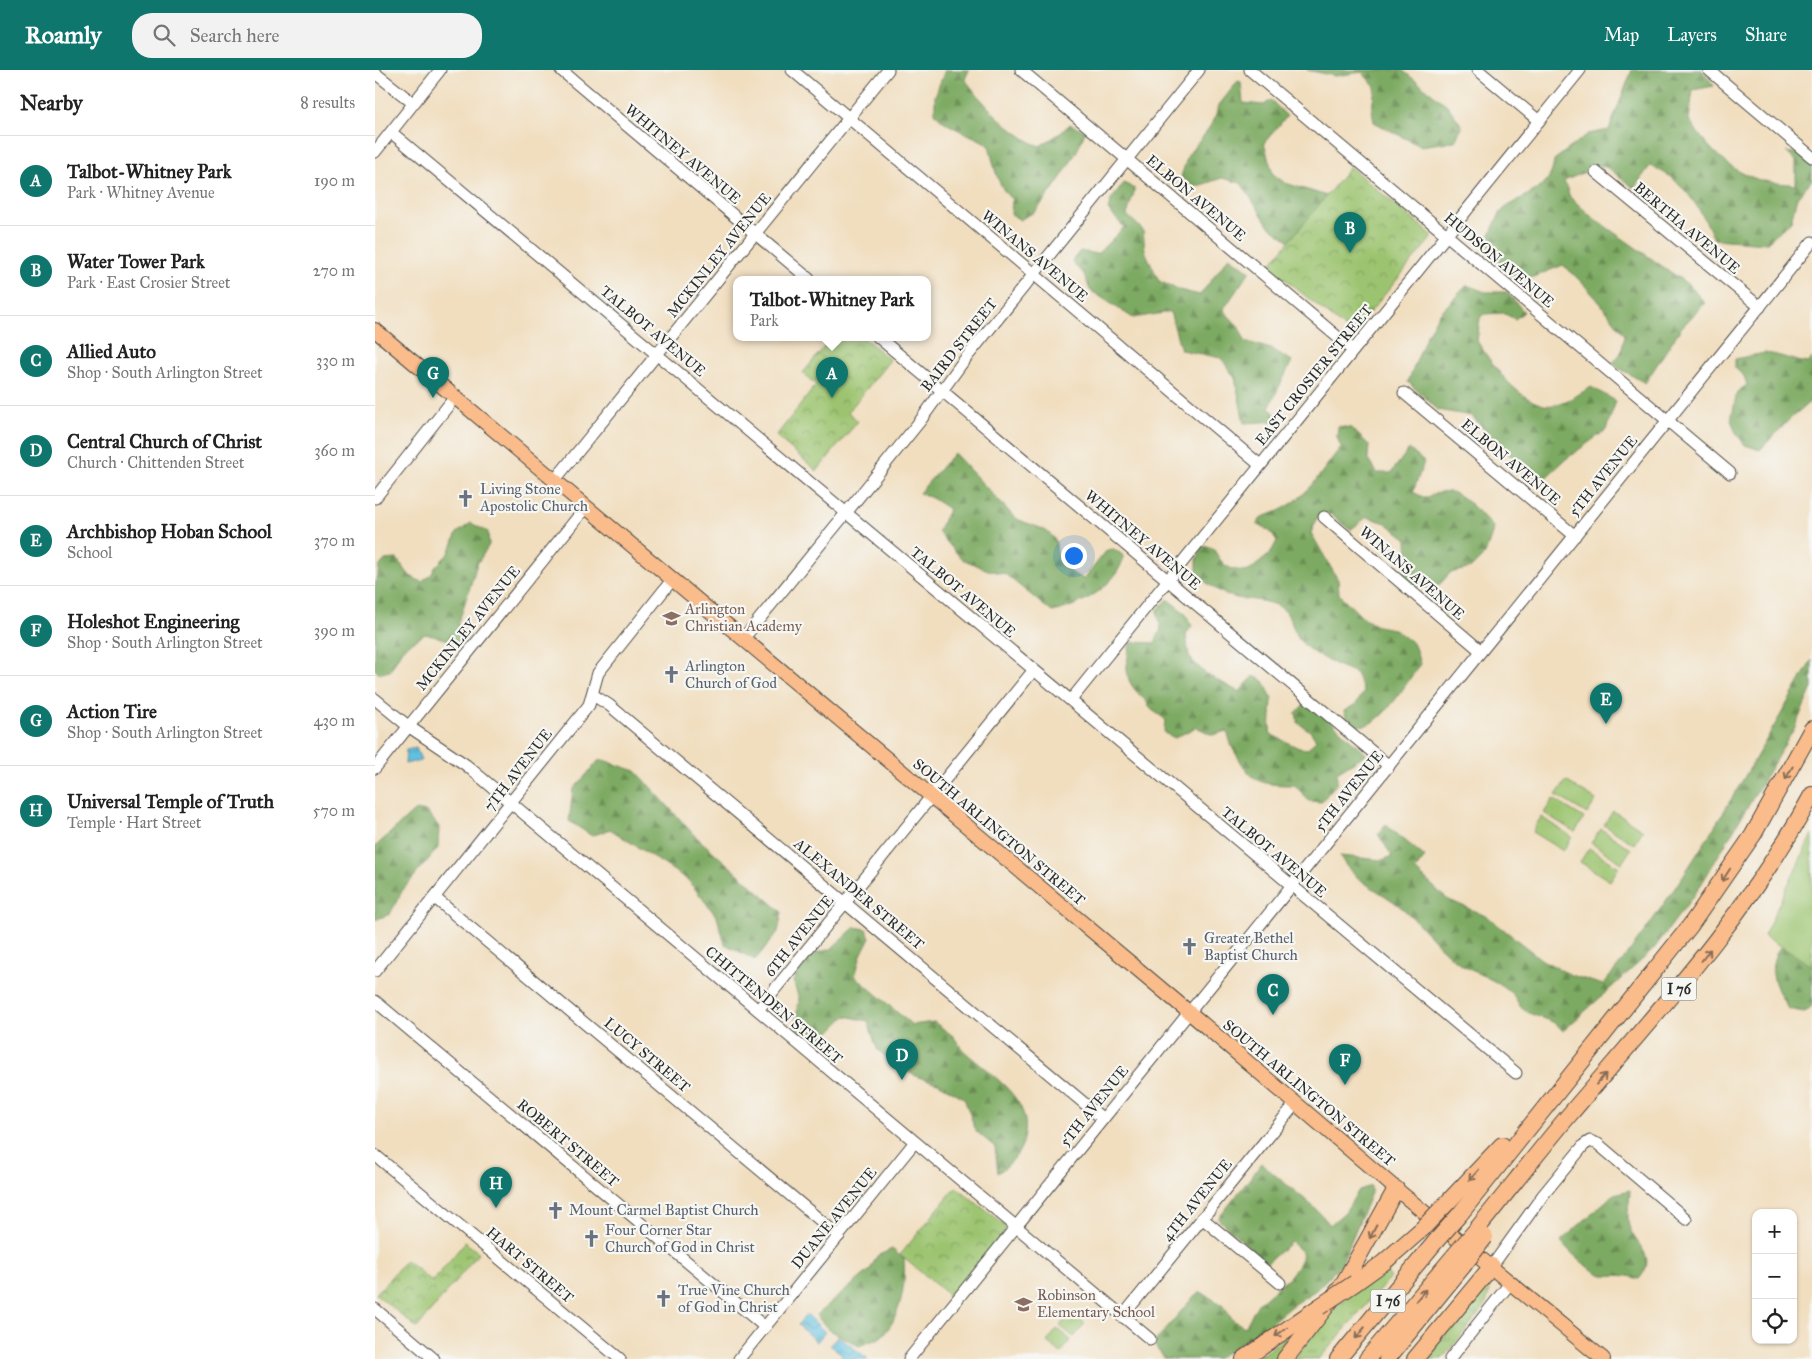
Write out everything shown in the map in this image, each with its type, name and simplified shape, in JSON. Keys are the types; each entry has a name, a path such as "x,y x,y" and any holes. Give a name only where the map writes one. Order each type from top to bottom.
{"highway":[{"name":"I 76","path":"1338,1359 1436,1241 1453,1208 1591,1050 1684,934 1719,886 1773,801 1812,729"},
{"name":"I 76","path":"1367,1359 1459,1261 1569,1116 1685,981 1742,907 1778,854 1812,795"},
{"path":"1285,1359 1342,1286 1396,1189"},
{"path":"1245,1359 1383,1263 1422,1229 1453,1208"},
{"path":"1387,1359 1459,1261"},
{"path":"1415,1359 1492,1266"}],"main road":[{"name":"SOUTH ARLINGTON STREET","path":"375,330 1189,1012 1396,1189 1603,1359"}],"street":[{"path":"375,152 392,133 440,70"},
{"name":"WHITNEY AVENUE","path":"561,70 805,276"},
{"name":"WINANS AVENUE","path":"792,70 1033,275 1261,465"},
{"name":"MCKINLEY AVENUE","path":"554,481 888,70"},
{"name":"ELBON AVENUE","path":"1021,70 1353,350"},
{"name":"BAIRD STREET","path":"743,638 846,513 1033,275 1199,70"},
{"name":"HUDSON AVENUE","path":"1250,70 1730,473"},
{"path":"1478,70 1539,121"},
{"name":"EAST CROSIER STREET","path":"1071,700 1580,70"},
{"path":"1709,70 1812,157"},
{"path":"375,73 413,103"},
{"name":"TALBOT AVENUE","path":"392,133 1516,1073"},
{"name":"BERTHA AVENUE","path":"1596,172 1760,307"},
{"name":"5TH AVENUE","path":"909,1359 1812,242"},
{"name":"WHITNEY AVENUE","path":"883,341 1389,766"},
{"name":"ELBON AVENUE","path":"1404,392 1575,536"},
{"path":"375,498 455,397"},
{"name":"MCKINLEY AVENUE","path":"375,768 407,726 586,507"},
{"name":"WINANS AVENUE","path":"1324,518 1481,651"},
{"name":"7TH AVENUE","path":"375,971 589,705 593,695 593,687 599,673 672,580"},
{"name":"6TH AVENUE","path":"759,1010 1033,671"},
{"name":"ALEXANDER STREET","path":"593,695 615,710 1103,1119"},
{"name":"CHITTENDEN STREET","path":"375,700 407,726 466,765 759,1010 1015,1228 1150,1339"},
{"name":"LUCY STREET","path":"435,898 839,1236"},
{"name":"ROBERT STREET","path":"375,1001 765,1327"},
{"name":"4TH AVENUE","path":"1122,1317 1296,1103"},
{"path":"1492,1266 1543,1195 1584,1145 1590,1141 1598,1144 1686,1219"},
{"name":"DUANE AVENUE","path":"739,1359 914,1143"},
{"name":"HART STREET","path":"375,1155 620,1359"},
{"path":"1202,1218 1280,1282"},
{"path":"1450,1359 1511,1282"},
{"path":"375,1309 434,1359"}],"green space":[{"path":"945,70 969,70 965,79 989,108 1019,135 1040,146 1059,134 1070,124 1085,131 1071,161 1048,196 1034,212 1020,220 1011,214 1012,200 999,181 989,145 953,127 935,113 935,96"},
{"path":"1307,70 1402,70 1447,105 1462,126 1455,141 1420,146 1374,122 1372,109 1375,87 1362,72 1335,76"},
{"path":"1632,70 1702,70 1714,86 1693,90 1689,120 1702,138 1725,162 1744,174 1764,181 1796,185 1796,162 1786,152 1799,154 1812,166 1812,180 1797,197 1791,221 1766,243 1714,239 1703,216 1689,195 1672,178 1650,166 1634,188 1608,168 1596,164 1585,172 1564,181 1570,197 1592,217 1689,285 1705,303 1681,328 1645,383 1612,364 1621,353 1625,335 1581,281 1563,265 1533,277 1510,275 1494,257 1487,241 1501,212 1542,185 1552,171 1554,160 1588,134 1609,130"},
{"path":"1238,81 1241,82 1243,103 1264,105 1271,100 1287,116 1264,143 1273,174 1285,183 1327,196 1290,241 1269,226 1241,183 1222,178 1195,187 1181,177 1188,155 1205,134 1214,120 1219,105"},
{"path":"1350,167 1433,236 1352,334 1269,266"},
{"path":"1124,183 1135,189 1127,215 1143,230 1145,251 1159,281 1179,290 1200,295 1229,257 1250,271 1223,310 1239,327 1245,341 1274,350 1292,361 1269,407 1281,421 1244,423 1235,378 1221,358 1181,350 1170,312 1133,318 1090,290 1084,274 1071,262 1080,251 1097,254 1124,227 1108,210 1111,200"},
{"path":"1467,285 1485,292 1507,292 1524,312 1515,319 1503,313 1484,314 1480,318 1477,341 1490,360 1514,388 1533,401 1544,405 1569,400 1591,387 1616,401 1606,430 1566,459 1541,482 1495,442 1472,416 1438,410 1408,382 1426,337 1438,315"},
{"path":"829,341 868,341 890,360 848,412 858,421 817,471 776,436 816,385 803,373"},
{"path":"1764,353 1807,363 1812,358 1812,400 1791,418 1760,450 1745,445 1736,433 1731,420 1737,392 1747,385 1744,376 1735,368 1735,359"},
{"path":"1338,426 1351,428 1369,445 1368,458 1377,473 1391,473 1409,449 1424,462 1413,492 1425,498 1440,492 1455,494 1470,503 1494,528 1485,554 1471,568 1450,573 1440,584 1431,589 1416,586 1403,575 1408,559 1407,539 1386,523 1367,517 1350,530 1331,514 1316,519 1311,533 1338,580 1339,594 1363,618 1377,626 1394,629 1414,644 1420,664 1382,715 1366,725 1356,724 1347,720 1344,711 1356,704 1364,692 1356,673 1327,660 1306,647 1297,637 1287,613 1283,609 1263,601 1226,595 1197,575 1197,560 1202,546 1213,548 1223,563 1231,568 1242,571 1249,571 1270,554 1277,541 1271,532 1257,524 1262,517 1289,506 1316,480 1341,447 1337,437"},
{"path":"954,453 1014,517 1050,533 1055,540 1061,561 1075,575 1084,579 1107,550 1114,549 1124,556 1114,577 1086,600 1052,612 1005,574 988,570 962,559 938,532 949,509 932,498 919,493"},
{"path":"471,523 488,532 489,545 477,564 458,625 470,632 465,644 425,634 403,648 390,671 378,673 375,669 375,587 379,567 385,560 397,559 410,576 422,582 431,575 436,566 449,553 457,533"},
{"path":"1167,599 1185,613 1192,626 1186,634 1189,657 1206,674 1239,692 1254,676 1264,681 1272,699 1270,734 1299,748 1308,749 1316,740 1310,731 1298,723 1296,713 1305,703 1318,709 1366,754 1337,772 1337,783 1321,802 1309,801 1295,785 1271,784 1256,779 1245,769 1233,749 1226,731 1213,735 1196,727 1175,738 1164,733 1165,719 1152,710 1132,686 1127,674 1127,668 1130,642 1155,643 1161,629 1157,611"},
{"path":"1812,660 1812,688 1794,729 1699,888 1653,950 1563,1031 1555,1023 1524,1010 1508,990 1470,970 1446,952 1406,911 1351,872 1340,856 1382,860 1392,856 1378,834 1386,825 1425,857 1415,870 1447,899 1488,917 1542,960 1571,975 1603,985 1633,947 1688,868 1739,786"},
{"path":"600,759 636,771 695,836 782,912 778,932 755,960 725,944 717,917 688,880 610,829 592,836 569,821 573,790"},
{"path":"1566,781 1596,800 1587,814 1556,795"},
{"path":"1553,799 1584,818 1575,832 1544,813"},
{"path":"415,810 427,812 439,827 438,848 402,891 390,914 375,920 375,847"},
{"path":"1613,811 1643,830 1634,844 1604,825"},
{"path":"1541,817 1572,837 1563,851 1532,832"},
{"path":"1601,829 1631,849 1622,863 1591,843"},
{"path":"1812,834 1812,966 1764,936"},
{"path":"1589,848 1619,867 1610,881 1580,862"},
{"path":"855,927 866,929 870,937 861,955 855,976 912,1025 934,1022 951,1034 964,1051 1015,1097 1025,1121 1025,1134 1019,1151 1012,1161 998,1173 995,1147 976,1131 964,1098 938,1083 918,1077 896,1066 877,1049 868,1021 846,1016 824,1038 807,1040 795,1027 799,999 793,981 809,955 831,949"},
{"path":"1785,941 1812,950 1812,1007 1804,1012 1788,1009 1775,983 1773,975 1774,958"},
{"path":"1262,1163 1306,1200 1330,1225 1345,1212 1359,1190 1371,1186 1371,1193 1341,1265 1316,1290 1291,1306 1267,1326 1216,1359 1165,1359 1153,1344 1195,1295 1201,1292 1222,1305 1234,1321 1245,1327 1258,1304 1289,1277 1297,1267 1303,1254 1291,1242 1267,1263 1218,1219"},
{"path":"956,1187 1008,1228 952,1298 900,1255"},
{"path":"1630,1190 1628,1222 1632,1233 1644,1251 1647,1264 1645,1271 1639,1279 1599,1274 1581,1261 1561,1241 1614,1194"},
{"path":"465,1242 479,1253 417,1328 376,1294 406,1260 432,1282"},
{"path":"892,1249 904,1259 903,1289 895,1318 882,1336 859,1346 828,1329 816,1315 870,1270 877,1256"},
{"path":"1404,1254 1387,1274 1391,1277 1319,1359 1294,1359 1340,1302"},
{"path":"1490,1291 1485,1306 1442,1359 1425,1359 1475,1300 1480,1295"},
{"path":"1072,1312 1085,1323 1074,1337 1060,1326"},
{"path":"1305,1325 1277,1359 1255,1359"},
{"path":"1057,1329 1071,1340 1061,1353 1047,1342"}],"water":[{"path":"416,748 421,760 405,764 406,750"},
{"path":"805,1316 809,1316 825,1332 817,1342 798,1325"},
{"path":"838,1336 868,1359 841,1359 843,1355 830,1345"}],"place":[{"name":"Water Tower Park","path":"1350,253"},
{"name":"Action Tire","path":"433,398"},
{"name":"Talbot-Whitney Park","path":"832,398"},
{"name":"Living Stone Apostolic Church","path":"466,498"},
{"name":"Arlington Christian Academy","path":"671,618"},
{"name":"Arlington Church of God","path":"671,675"},
{"name":"Archbishop Hoban School","path":"1606,724"},
{"name":"Greater Bethel Baptist Church","path":"1190,947"},
{"name":"Allied Auto","path":"1273,1015"},
{"name":"Central Church of Christ","path":"902,1080"},
{"name":"Holeshot Engineering","path":"1345,1085"},
{"name":"Universal Temple of Truth","path":"496,1208"},
{"name":"Mount Carmel Baptist Church","path":"555,1210"},
{"name":"Four Corner Star Church of God in Christ","path":"591,1239"},
{"name":"True Vine Church of God in Christ","path":"664,1299"},
{"name":"Robinson Elementary School","path":"1023,1304"}]}
